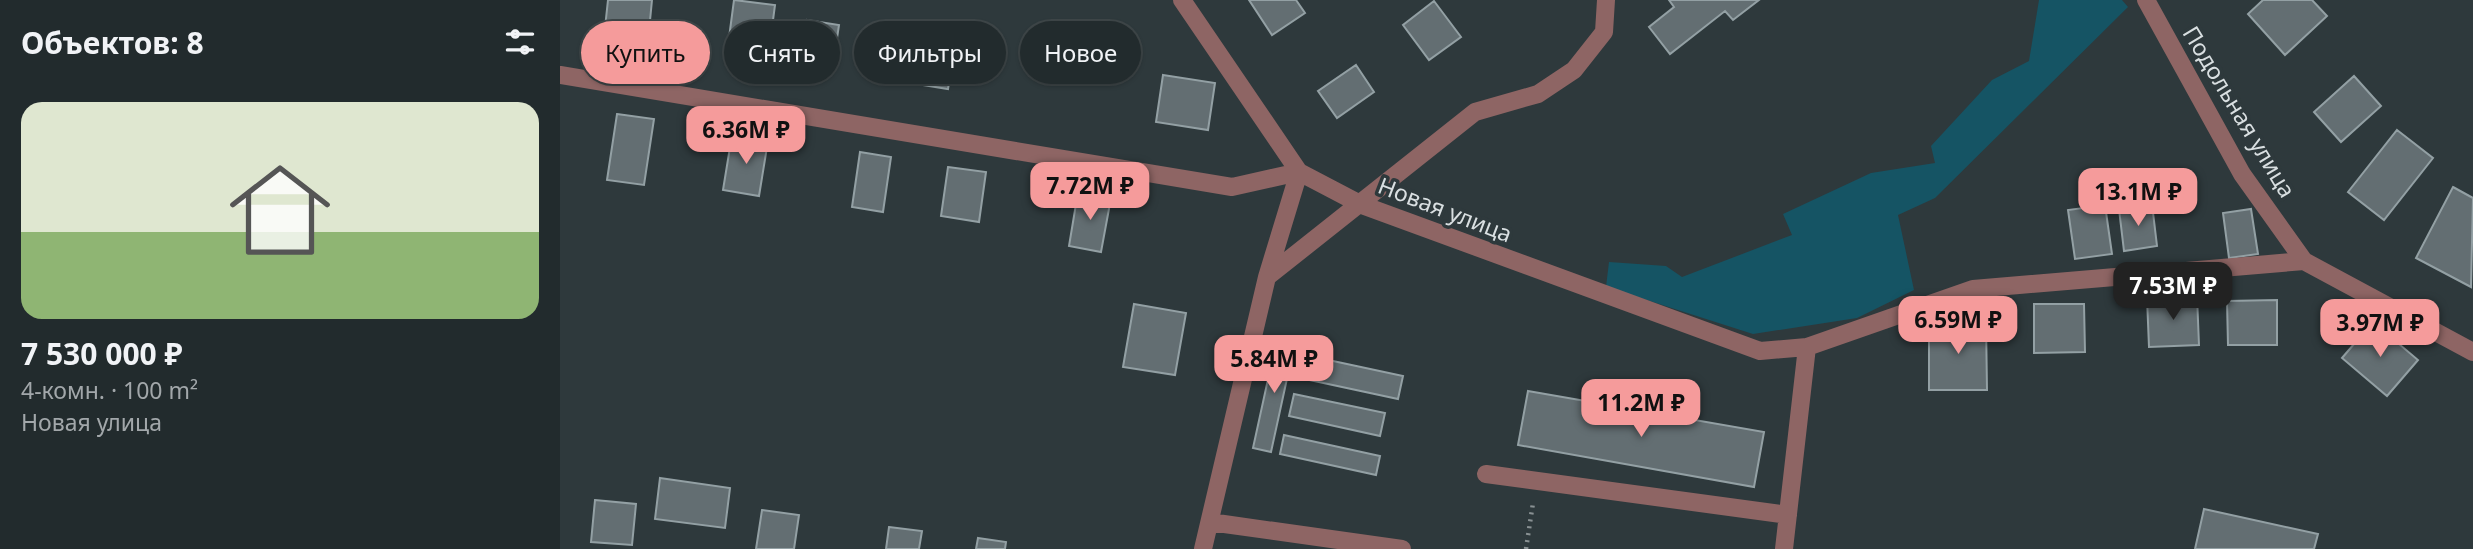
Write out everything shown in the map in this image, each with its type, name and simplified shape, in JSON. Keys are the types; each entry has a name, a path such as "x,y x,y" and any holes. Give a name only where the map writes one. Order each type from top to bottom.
{"street":[{"path":"1182,0 1299,172"},
{"path":"1268,277 1475,113 1538,94 1574,70 1604,32 1606,0"},
{"name":"Подольная улица","path":"2146,0 2242,174 2304,261 2473,352"},
{"path":"560,75 1232,187 1299,172"},
{"path":"1203,549 1268,277 1299,172"},
{"name":"Новая улица","path":"1299,172 1362,205 1760,351 1807,347 1973,289 2304,261"},
{"path":"1784,549 1807,347"},
{"path":"1486,474 1788,515"},
{"path":"1210,522 1402,549"}],"path":[{"path":"1526,549 1536,481"}],"shaded area":[{"path":"2039,0 2122,0 2128,7 1935,198 1898,215 1914,290 1857,318 1753,334 1606,287 1609,262 1666,266 1682,277 1792,235 1783,214 1871,173 1935,163 1931,146 1992,80 2029,61"}],"building":[{"path":"608,0 652,0 650,21 606,21"},
{"path":"734,0 775,5 773,21 731,21"},
{"path":"1249,0 1296,0 1305,13 1272,35"},
{"path":"1669,0 1759,0 1733,20 1725,11 1670,54 1649,27 1674,7"},
{"path":"2263,0 2312,0 2327,16 2285,55 2248,14"},
{"path":"1434,1 1461,37 1429,60 1403,25"},
{"path":"1356,65 1374,92 1337,118 1318,91"},
{"path":"1163,75 1215,83 1208,130 1156,122"},
{"path":"2354,76 2381,106 2341,142 2314,112"},
{"path":"916,84 949,84 948,89"},
{"path":"617,114 654,119 644,185 607,180"},
{"path":"2397,130 2433,158 2384,220 2348,192"},
{"path":"732,135 768,141 759,196 723,190"},
{"path":"860,152 891,157 883,212 852,207"},
{"path":"948,167 986,172 979,222 941,216"},
{"path":"2453,187 2473,198 2471,287 2416,258"},
{"path":"1078,192 1111,198 1101,252 1069,246"},
{"path":"2152,204 2157,246 2124,251 2119,209"},
{"path":"2105,205 2112,254 2075,259 2068,210"},
{"path":"2251,209 2258,254 2229,258 2223,213"},
{"path":"2197,296 2199,345 2149,347 2147,298"},
{"path":"2277,300 2277,345 2228,345 2227,301"},
{"path":"1134,304 1186,313 1175,375 1123,367"},
{"path":"2034,304 2084,304 2085,352 2034,353"},
{"path":"1929,321 1986,321 1987,390 1929,390"},
{"path":"2373,322 2418,360 2387,396 2342,358"},
{"path":"1277,338 1295,342 1271,452 1253,448"},
{"path":"1305,355 1403,376 1398,399 1300,378"},
{"path":"1528,391 1764,432 1754,487 1518,445"},
{"path":"1294,394 1385,413 1380,436 1289,416"},
{"path":"1284,435 1380,456 1376,475 1280,454"},
{"path":"660,478 730,488 725,528 655,519"},
{"path":"595,500 636,504 632,545 591,542"},
{"path":"2204,509 2318,534 2314,549 2195,549"},
{"path":"762,510 799,515 794,549 756,549"},
{"path":"889,527 922,531 919,549 886,549"},
{"path":"978,538 1006,542 1005,549 976,549"}]}
